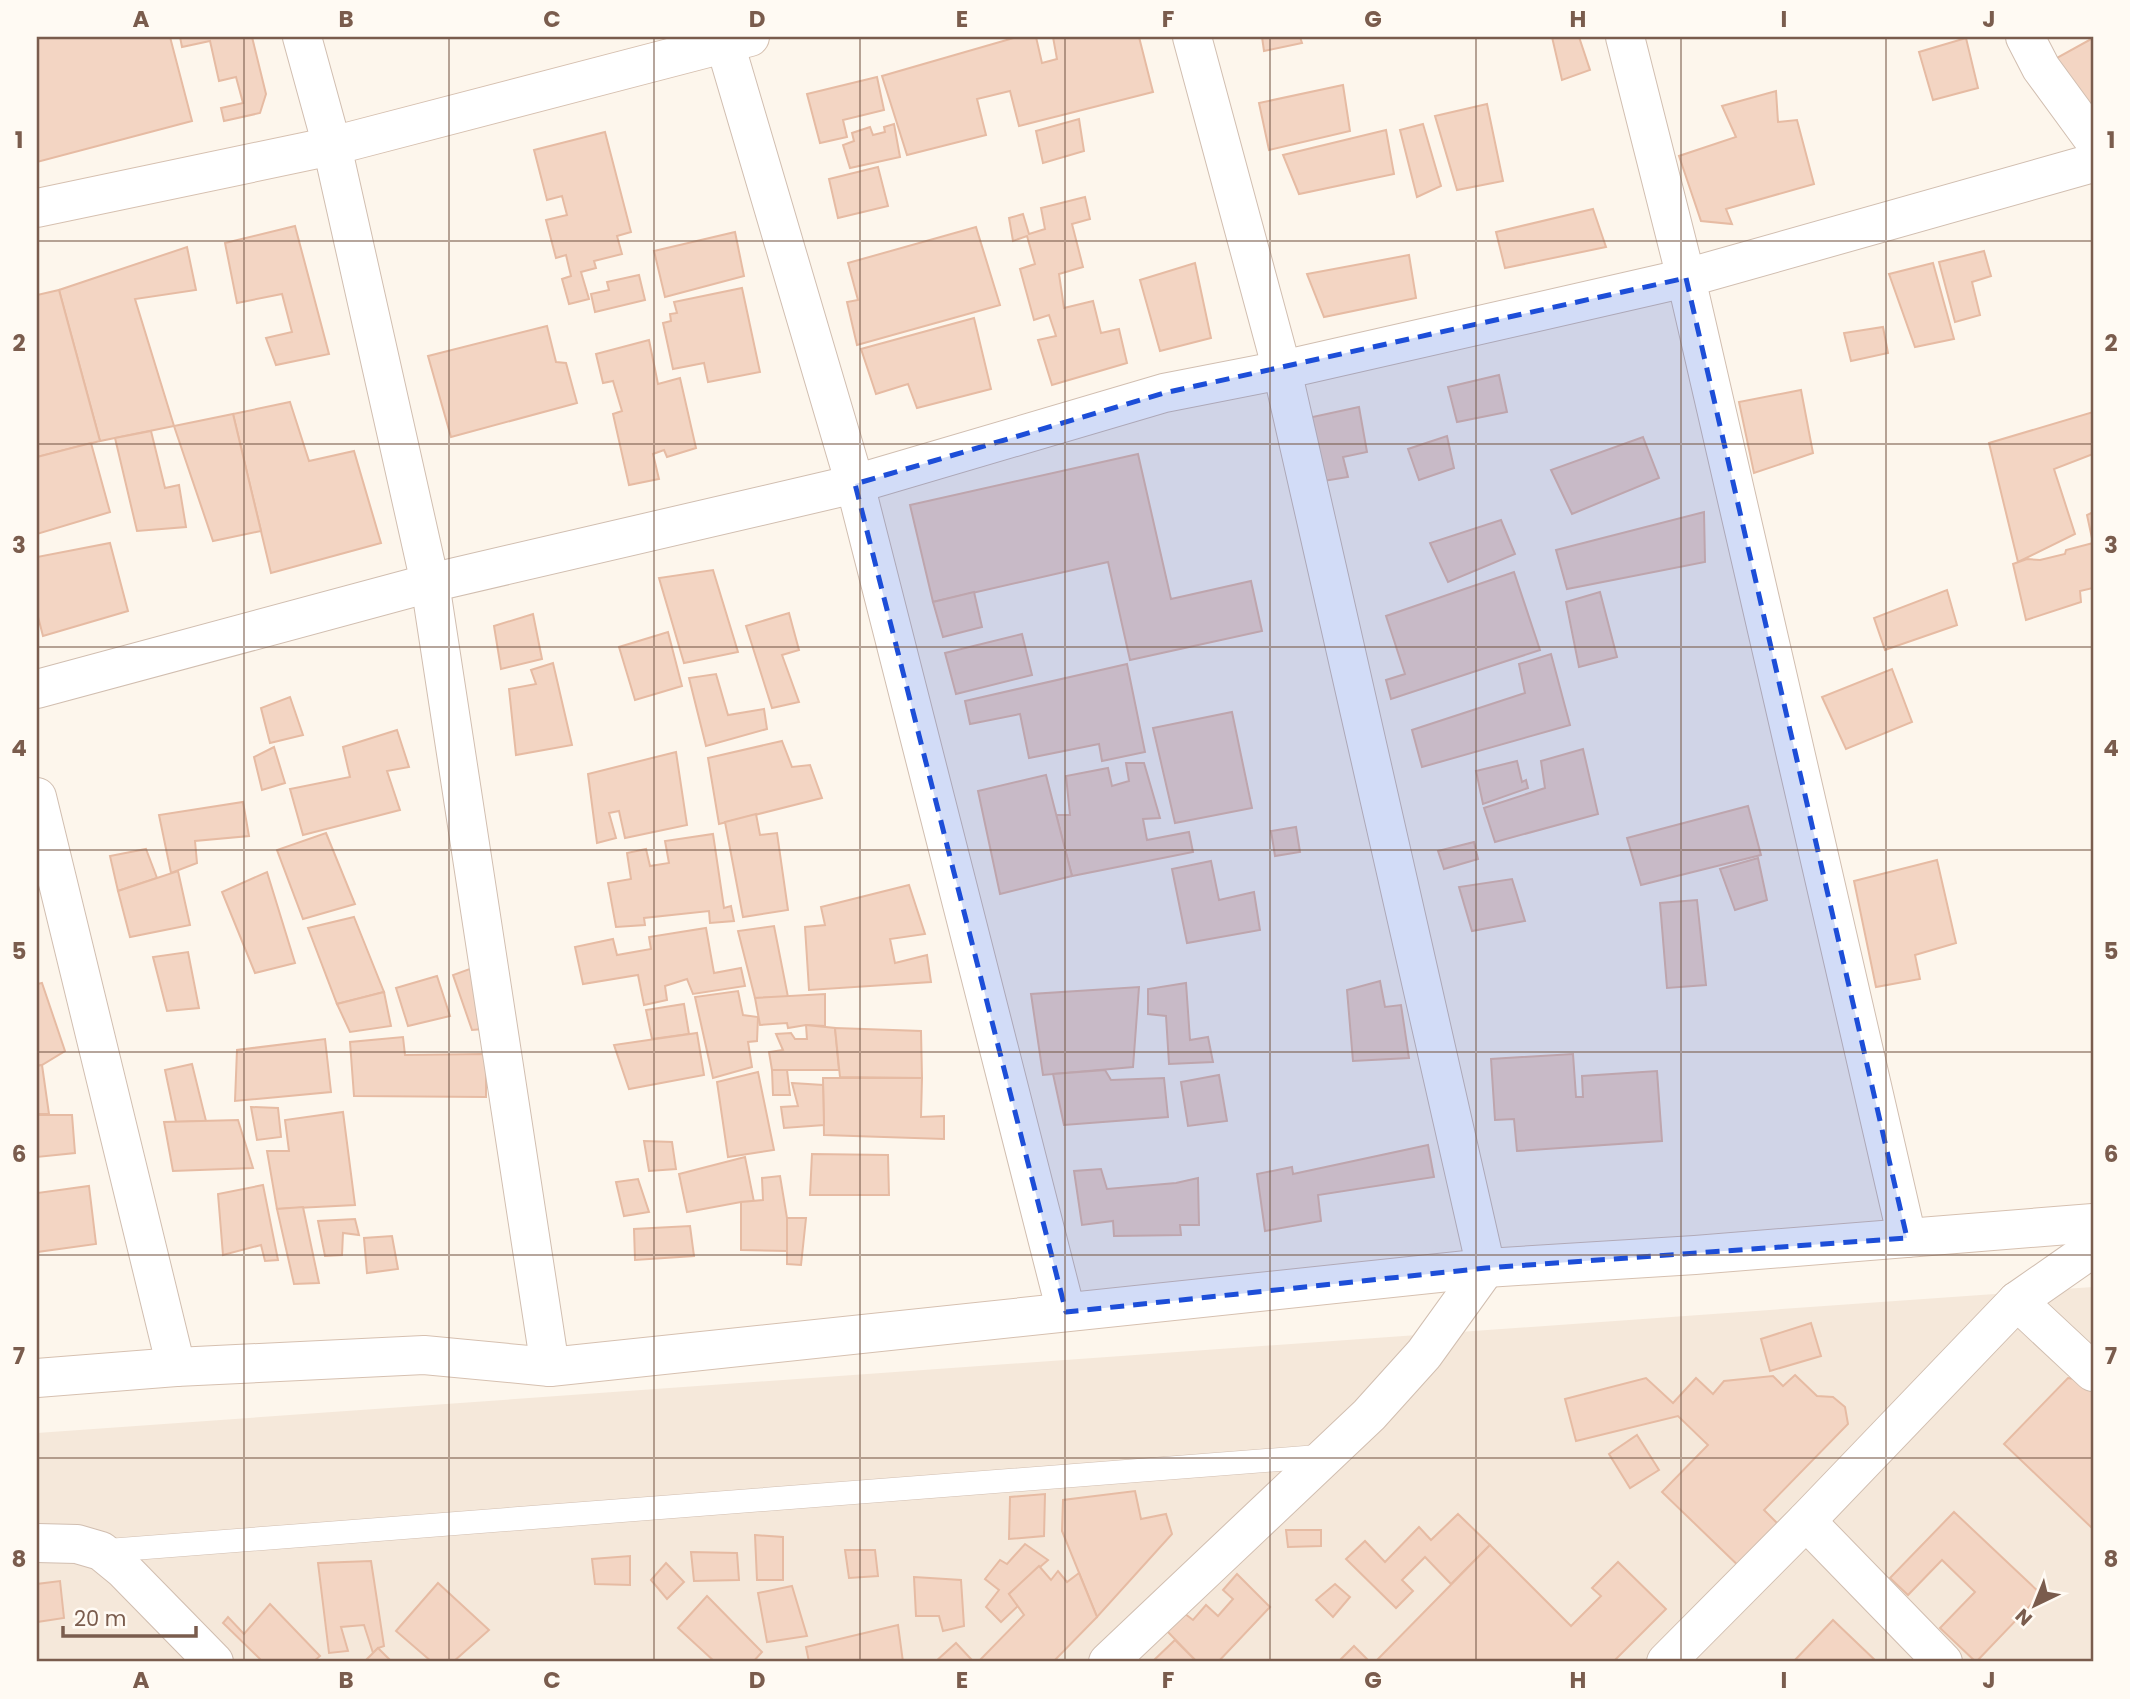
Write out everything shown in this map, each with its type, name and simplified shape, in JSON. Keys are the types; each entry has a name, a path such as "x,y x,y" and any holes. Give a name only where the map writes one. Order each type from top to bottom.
{"street":[{"path":"302,37 332,146 430,583 550,1367"},
{"path":"1108,1662 1369,1415 1424,1354 1486,1268 1282,370 1192,37"},
{"path":"1625,37 1686,278 1908,1238"},
{"path":"2025,37 2042,68 2093,139"},
{"path":"37,208 332,146 733,39 855,484 1066,1312"},
{"path":"37,689 430,583 855,484 1164,393 1282,370 1686,278 2093,163"},
{"path":"37,797 176,1367"},
{"path":"37,1378 176,1367 424,1355 550,1367 1486,1268 1695,1255 2093,1223"},
{"path":"1666,1662 2017,1301 2093,1248"},
{"path":"2017,1301 2093,1372"},
{"path":"1806,1521 1943,1662"},
{"path":"37,1543 77,1544 101,1551 123,1569 214,1662"}],"lane":[{"path":"101,1551 1327,1456"}],"highlighted area":[{"path":"1686,278 1907,1238 1486,1268 1066,1312 855,484 1164,393"}],"shaded area":[{"path":"2093,1287 2093,1662 37,1662 37,1433"}],"building":[{"path":"37,37 170,37 192,121 37,162"},
{"path":"180,37 252,37 266,94 260,113 224,121 221,108 243,103 236,77 219,81 210,41 182,47"},
{"path":"1017,37 1036,37 1042,63 1057,59 1053,37 1139,37 1153,92 1019,126 1010,91 977,99 986,135 907,155 882,76"},
{"path":"1262,37 1300,37 1302,43 1264,51"},
{"path":"1552,37 1579,37 1590,70 1562,80"},
{"path":"1966,38 1978,88 1933,100 1919,52"},
{"path":"2093,38 2093,106 2084,111 2053,60"},
{"path":"877,77 884,110 843,120 847,137 820,143 807,94"},
{"path":"1343,85 1350,131 1269,150 1259,103"},
{"path":"1776,91 1778,122 1797,120 1814,184 1726,209 1732,224 1701,221 1679,156 1736,137 1722,106"},
{"path":"1487,104 1503,181 1457,190 1435,116"},
{"path":"1079,119 1084,151 1043,163 1036,131"},
{"path":"894,124 900,157 850,168 843,145 854,141 852,133 870,127 873,135 885,132 884,127"},
{"path":"1423,124 1441,186 1417,197 1400,130"},
{"path":"1386,130 1394,174 1299,194 1283,155"},
{"path":"605,132 631,232 617,236 622,254 594,261 596,268 581,272 589,299 569,304 562,279 571,276 566,255 556,258 546,220 567,215 562,196 547,200 534,150"},
{"path":"878,167 888,206 838,218 829,179"},
{"path":"1085,197 1090,219 1072,224 1083,267 1059,274 1064,308 1093,301 1101,333 1119,329 1127,363 1052,385 1038,340 1056,336 1049,315 1034,320 1020,269 1035,264 1027,236 1013,241 1009,218 1023,214 1029,234 1045,229 1041,208"},
{"path":"1593,209 1606,247 1505,268 1496,232"},
{"path":"295,226 329,354 276,365 266,338 292,332 282,294 237,303 225,243"},
{"path":"976,227 1000,305 857,345 847,302 858,300 848,263"},
{"path":"735,232 744,276 665,297 654,251"},
{"path":"187,247 196,290 135,299 174,426 100,441 59,290"},
{"path":"1984,251 1991,276 1972,282 1980,315 1955,322 1939,262"},
{"path":"1409,255 1416,298 1324,317 1307,274"},
{"path":"1195,263 1211,338 1160,351 1140,280"},
{"path":"1933,263 1954,339 1915,347 1889,274"},
{"path":"639,275 645,300 595,312 591,294 609,290 607,282"},
{"path":"742,288 760,372 708,382 704,363 673,369 663,323 671,321 670,314 677,313 674,302"},
{"path":"59,290 100,441 37,457 37,295"},
{"path":"974,318 991,389 917,408 908,384 876,394 861,349"},
{"path":"547,326 556,362 566,363 577,403 451,437 428,356"},
{"path":"1883,327 1888,353 1851,361 1844,333"},
{"path":"649,340 658,384 680,378 696,448 667,457 664,450 653,454 659,479 629,485 613,414 622,411 613,381 603,383 596,354"},
{"path":"1499,375 1507,412 1457,422 1448,387"},
{"path":"1801,390 1813,453 1754,473 1739,402"},
{"path":"290,402 309,461 354,451 381,543 271,573 233,414"},
{"path":"1359,407 1367,452 1343,457 1348,477 1323,481 1308,418"},
{"path":"2093,412 2093,454 2054,469 2075,534 2018,562 1989,443"},
{"path":"233,414 261,531 213,541 174,426"},
{"path":"151,431 165,488 179,485 186,527 137,531 115,438"},
{"path":"1447,436 1454,468 1419,480 1408,449"},
{"path":"1643,437 1659,478 1572,514 1551,470"},
{"path":"91,443 110,512 37,534 37,457"},
{"path":"1138,454 1171,599 1251,581 1262,631 1130,660 1108,562 933,602 910,505"},
{"path":"1704,512 1705,562 1567,589 1556,550"},
{"path":"2093,512 2093,543 2087,515"},
{"path":"1501,520 1515,554 1448,582 1430,543"},
{"path":"110,543 128,611 43,636 37,613 37,557"},
{"path":"2093,543 2093,588 2080,591 2081,602 2026,620 2013,564 2027,559 2040,560 2065,554 2066,550"},
{"path":"713,570 738,652 684,663 659,578"},
{"path":"1514,572 1540,650 1391,699 1386,680 1405,674 1386,616"},
{"path":"1947,590 1957,625 1885,650 1874,618"},
{"path":"974,592 982,627 943,637 933,602"},
{"path":"1600,592 1617,657 1579,667 1566,602"},
{"path":"789,613 799,650 782,655 799,702 772,708 746,626"},
{"path":"533,614 542,659 501,669 494,626"},
{"path":"668,632 682,686 635,700 619,647"},
{"path":"1022,634 1032,675 956,694 945,653"},
{"path":"1551,654 1570,725 1422,767 1412,730 1525,693 1519,664"},
{"path":"553,663 572,745 516,755 509,689 536,684 531,670"},
{"path":"1127,664 1145,752 1102,761 1099,744 1029,758 1020,714 970,724 965,701"},
{"path":"1892,669 1912,722 1846,749 1822,697"},
{"path":"716,674 728,715 764,709 767,729 706,746 689,678"},
{"path":"290,697 303,735 270,743 261,708"},
{"path":"1232,712 1252,808 1175,823 1153,728"},
{"path":"397,730 409,767 387,771 400,810 303,835 290,789 350,777 343,747"},
{"path":"782,741 792,767 810,765 822,798 719,824 708,758"},
{"path":"274,747 285,783 262,790 254,757"},
{"path":"1583,749 1598,814 1495,842 1484,808 1545,788 1541,761"},
{"path":"676,752 687,825 625,838 619,811 609,813 616,838 597,843 588,774"},
{"path":"1517,761 1522,782 1526,780 1528,788 1483,804 1476,771"},
{"path":"1126,763 1144,763 1160,818 1143,819 1147,840 1189,832 1193,852 1072,876 1056,815 1070,815 1066,776 1108,768 1112,786 1129,781"},
{"path":"1046,775 1072,876 1000,894 978,791"},
{"path":"243,802 249,836 195,841 197,863 171,873 159,815"},
{"path":"1748,806 1761,855 1641,885 1627,838"},
{"path":"756,814 760,835 777,833 788,910 743,917 725,822"},
{"path":"1296,827 1300,852 1275,856 1271,831"},
{"path":"326,833 355,904 303,919 277,850"},
{"path":"713,834 724,908 731,906 734,921 710,923 709,911 644,918 645,925 616,927 608,883 631,879 627,853 646,849 650,866 669,863 665,841"},
{"path":"1474,842 1478,859 1444,869 1438,851"},
{"path":"146,849 157,878 118,891 110,856"},
{"path":"1758,858 1767,900 1735,910 1720,869"},
{"path":"1937,860 1956,943 1915,955 1920,979 1876,987 1854,881"},
{"path":"1211,861 1219,900 1254,892 1260,930 1187,943 1172,869"},
{"path":"178,871 190,925 130,937 118,891"},
{"path":"267,872 295,963 255,973 222,892"},
{"path":"1512,879 1525,921 1472,931 1459,887"},
{"path":"909,885 925,934 890,939 895,963 927,955 931,982 809,990 805,927 825,925 821,907"},
{"path":"1697,900 1706,985 1667,988 1660,903"},
{"path":"354,917 384,992 337,1004 308,928"},
{"path":"774,926 788,997 755,998 738,931"},
{"path":"706,928 714,973 741,968 745,986 693,994 687,979 665,986 667,1000 644,1005 638,975 583,984 575,947 613,939 617,955 651,949 649,937"},
{"path":"188,952 199,1008 167,1011 153,957"},
{"path":"478,966 495,1028 472,1030 453,975"},
{"path":"437,976 450,1016 408,1026 396,988"},
{"path":"1380,981 1385,1007 1401,1005 1409,1058 1353,1061 1347,990"},
{"path":"42,983 65,1051 37,1066 37,984"},
{"path":"1186,983 1190,1040 1208,1037 1213,1062 1169,1064 1166,1016 1148,1014 1148,989"},
{"path":"1139,987 1133,1067 1043,1075 1031,994"},
{"path":"738,991 743,1015 758,1017 757,1041 748,1042 752,1067 713,1078 695,997"},
{"path":"384,992 391,1026 350,1032 337,1004"},
{"path":"825,994 825,1026 788,1028 787,1023 760,1025 755,998"},
{"path":"684,1004 689,1034 652,1039 646,1010"},
{"path":"806,1025 835,1028 839,1070 772,1070 769,1052 783,1050 776,1034 791,1033 795,1039 807,1039"},
{"path":"835,1028 921,1031 922,1078 840,1077"},
{"path":"697,1033 704,1075 629,1089 614,1045"},
{"path":"403,1037 405,1055 486,1054 486,1097 354,1096 350,1042"},
{"path":"325,1039 331,1092 235,1101 237,1050"},
{"path":"1573,1054 1576,1097 1583,1097 1582,1076 1657,1071 1662,1141 1517,1151 1514,1119 1495,1120 1491,1059"},
{"path":"192,1064 206,1121 176,1122 165,1070"},
{"path":"42,1065 49,1114 37,1114 37,1066"},
{"path":"772,1070 787,1070 790,1095 773,1095"},
{"path":"1105,1070 1111,1080 1164,1078 1168,1117 1064,1125 1053,1074"},
{"path":"758,1072 774,1150 728,1157 717,1082"},
{"path":"1219,1075 1227,1121 1188,1126 1181,1082"},
{"path":"823,1078 922,1078 921,1117 944,1116 944,1139 824,1135"},
{"path":"792,1083 823,1085 824,1125 784,1128 781,1107 798,1106"},
{"path":"251,1107 278,1108 281,1137 257,1140"},
{"path":"343,1112 355,1205 277,1209 267,1151 289,1151 285,1120"},
{"path":"37,1115 72,1115 75,1153 37,1157"},
{"path":"238,1120 253,1168 173,1171 164,1122"},
{"path":"644,1141 672,1142 676,1169 649,1171"},
{"path":"1428,1145 1434,1177 1318,1195 1321,1221 1265,1231 1257,1174 1292,1167 1293,1174"},
{"path":"812,1154 888,1155 889,1195 810,1195"},
{"path":"745,1157 754,1202 687,1212 679,1174"},
{"path":"1101,1169 1107,1189 1176,1183 1198,1178 1199,1225 1180,1225 1181,1235 1114,1236 1113,1221 1082,1225 1074,1171"},
{"path":"780,1176 787,1218 787,1251 741,1250 741,1202 763,1200 762,1178"},
{"path":"638,1179 649,1212 624,1216 616,1182"},
{"path":"263,1185 278,1260 265,1261 261,1245 223,1255 218,1194"},
{"path":"89,1186 96,1244 37,1252 37,1193"},
{"path":"303,1207 319,1283 294,1284 277,1209"},
{"path":"787,1218 806,1218 801,1265 787,1264"},
{"path":"355,1219 359,1235 343,1233 342,1255 325,1256 318,1221"},
{"path":"690,1226 694,1256 635,1260 634,1229"},
{"path":"392,1236 398,1269 367,1273 364,1238"},
{"path":"1811,1323 1821,1356 1770,1371 1761,1339"},
{"path":"1795,1375 1817,1396 1833,1397 1845,1407 1848,1424 1764,1510 1787,1533 1747,1574 1662,1492 1708,1445 1678,1416 1576,1441 1565,1399 1646,1378 1673,1403 1696,1378 1713,1394 1724,1381 1773,1376 1783,1386"},
{"path":"2068,1378 2093,1382 2093,1529 2004,1444"},
{"path":"1637,1435 1659,1470 1630,1488 1609,1454"},
{"path":"1135,1491 1141,1519 1166,1514 1172,1534 1097,1617 1062,1531 1063,1500"},
{"path":"1045,1494 1044,1536 1009,1539 1010,1497"},
{"path":"1954,1512 2041,1594 1976,1662 1940,1628 1975,1592 1942,1560 1908,1595 1890,1578"},
{"path":"1458,1514 1490,1545 1451,1584 1425,1557 1402,1580 1413,1591 1396,1608 1346,1559 1365,1541 1385,1562 1419,1527 1431,1540"},
{"path":"1286,1530 1321,1530 1321,1546 1288,1547"},
{"path":"755,1535 783,1537 783,1580 757,1580"},
{"path":"1025,1544 1048,1560 1009,1594 1018,1606 1001,1622 986,1607 999,1590 985,1579 1000,1560 1007,1564"},
{"path":"1490,1545 1571,1626 1601,1596 1592,1588 1618,1562 1666,1609 1613,1662 1375,1662"},
{"path":"845,1550 875,1550 878,1576 849,1578"},
{"path":"691,1552 737,1553 739,1580 694,1581"},
{"path":"630,1556 630,1585 595,1584 592,1559"},
{"path":"371,1561 384,1646 373,1653 364,1625 341,1627 348,1651 329,1653 318,1563"},
{"path":"666,1563 684,1582 667,1599 651,1580"},
{"path":"1039,1566 1051,1580 1058,1571 1067,1582 1079,1573 1097,1617 1053,1662 978,1662 1024,1615 1009,1594"},
{"path":"1237,1574 1270,1607 1218,1662 1197,1662 1167,1631 1184,1613 1193,1620 1206,1605 1218,1616 1233,1599 1223,1590"},
{"path":"914,1577 961,1580 964,1626 943,1631 939,1616 916,1616"},
{"path":"60,1581 64,1618 37,1622 37,1584"},
{"path":"438,1583 489,1630 453,1662 432,1662 396,1631"},
{"path":"1335,1584 1350,1597 1333,1617 1316,1600"},
{"path":"792,1586 807,1636 767,1642 758,1593"},
{"path":"707,1596 762,1652 753,1662 715,1662 678,1628"},
{"path":"270,1604 320,1656 313,1662 263,1662 223,1623 228,1617 244,1634"},
{"path":"1833,1620 1877,1662 1793,1662"},
{"path":"898,1625 903,1662 809,1662 806,1647"},
{"path":"1175,1640 1197,1662 1152,1662"},
{"path":"956,1643 971,1659 968,1662 935,1662"},
{"path":"1354,1646 1370,1662 1338,1662"},
{"path":"378,1648 392,1662 364,1662"}]}
